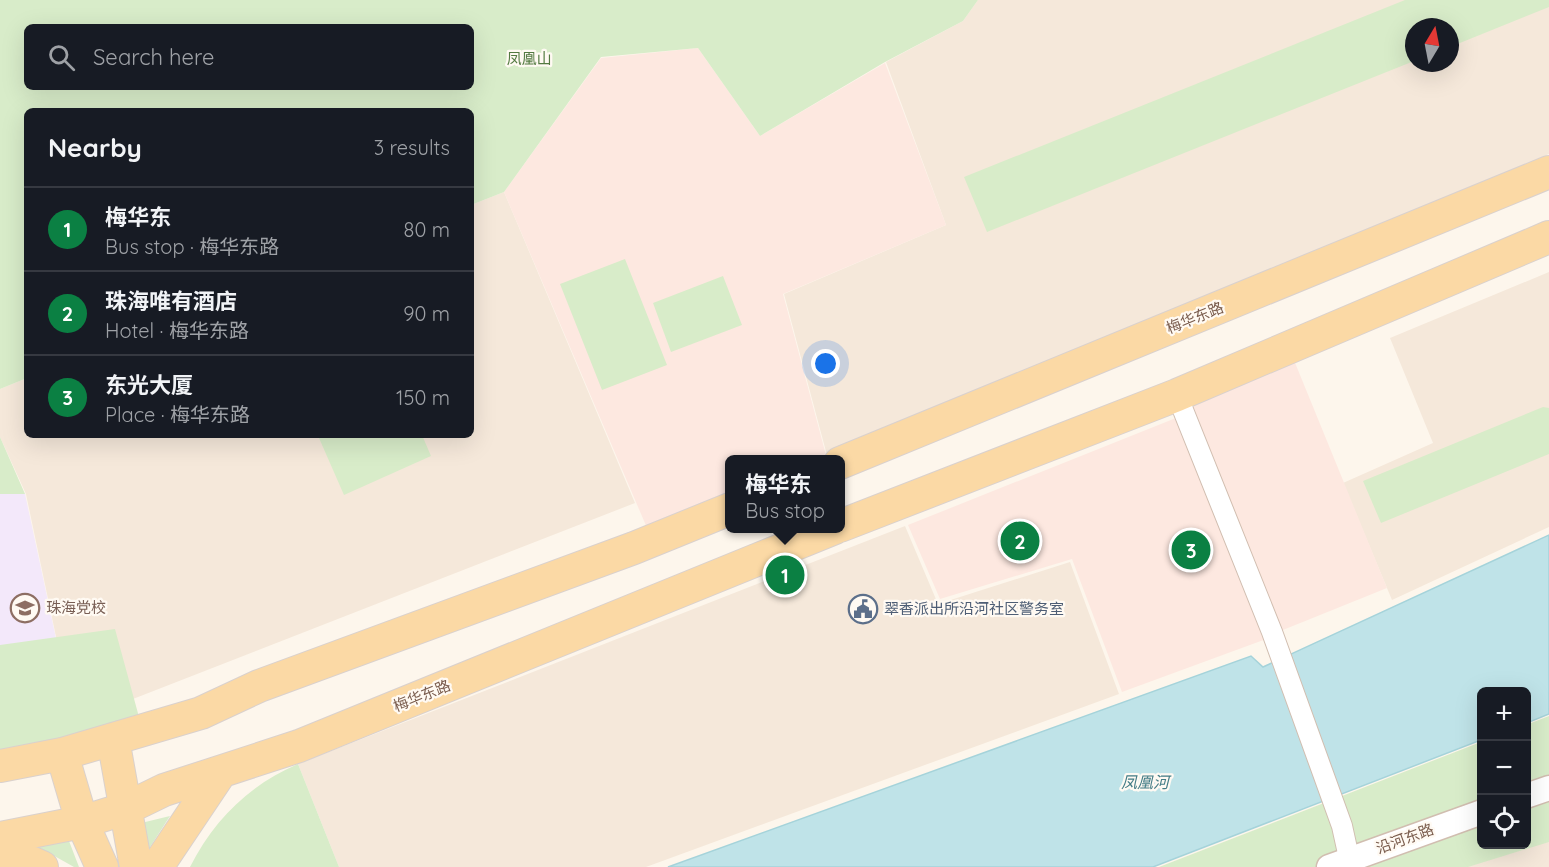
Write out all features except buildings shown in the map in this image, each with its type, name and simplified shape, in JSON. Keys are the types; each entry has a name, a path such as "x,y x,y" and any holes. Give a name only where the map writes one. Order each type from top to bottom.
{"main road":[{"name":"梅华东路","path":"845,461 1549,172"},
{"path":"845,524 1177,396 1549,237"},
{"path":"0,766 62,754 201,713 259,686 634,548 725,511"},
{"name":"梅华东路","path":"0,838 82,822 127,808 164,790 308,742 823,533"},
{"path":"113,739 136,867"},
{"path":"62,754 82,822 102,867"},
{"path":"157,867 220,773"},
{"path":"0,860 33,863 42,867"}],"street":[{"path":"1177,396 1272,632 1342,826 1343,865"},
{"path":"1530,795 1549,788"},
{"name":"沿河东路","path":"1343,865 1477,814"}],"shaded area":[{"path":"978,0 1549,0 1549,154 845,456 827,455 784,294 946,225 886,62 963,21"},
{"path":"698,48 760,136 885,63 946,225 783,294 826,455 725,455 725,505 650,535 504,192 601,58"},
{"path":"504,192 635,503 74,722 26,494 0,437 0,389 24,379 24,438 474,438 474,204"},
{"path":"1549,272 1549,527 1392,600 1343,483 1433,443 1390,338"},
{"path":"1289,348 1387,588 1273,634 1177,396"},
{"path":"1181,416 1269,638 1122,692 1072,559 940,599 908,525"},
{"name":"珠海党校","path":"0,494 25,494 74,722 0,729"},
{"path":"905,526 938,604 1070,562 1119,694 646,867 339,867 298,764"},
{"path":"1549,789 1549,867 1352,867 1477,845 1477,849 1531,849 1531,832"}],"green space":[{"name":"凤凰山","path":"0,0 978,0 963,21 885,62 760,136 698,48 601,57 504,192 474,204 474,108 24,108 24,379 0,389"},
{"path":"1405,0 1549,0 1549,7 1459,43 1459,18 1405,18 1405,65 987,232 964,177"},
{"path":"625,259 667,365 602,390 560,284"},
{"path":"723,276 742,325 671,352 653,303"},
{"path":"1543,407 1549,408 1549,454 1381,523 1363,481"},
{"path":"0,437 25,494 0,494"},
{"path":"319,438 423,438 431,456 344,495"},
{"path":"115,629 139,717 0,754 0,645"},
{"path":"1549,716 1549,785 1531,792 1531,741 1531,723"},
{"path":"1477,744 1477,811 1322,867 1159,867"},
{"path":"298,764 339,867 190,867 210,834 235,806 264,782"},
{"path":"1549,794 1549,842 1531,848 1531,801"},
{"path":"170,816 141,861 137,824"},
{"path":"1477,820 1477,849 1526,849 1468,867 1358,867"},
{"path":"69,841 79,867 74,867 33,844"}],"water":[{"name":"凤凰河","path":"1549,535 1549,714 1531,721 1531,687 1477,687 1477,742 1153,867 668,867 1251,656 1263,667"}],"place":[{"name":"珠海唯有酒店","path":"1020,541"},
{"name":"东光大厦","path":"1191,550"},
{"name":"梅华东","path":"785,575"},
{"name":"珠海党校","path":"25,608"},
{"name":"翠香派出所沿河社区警务室","path":"863,609"}]}
